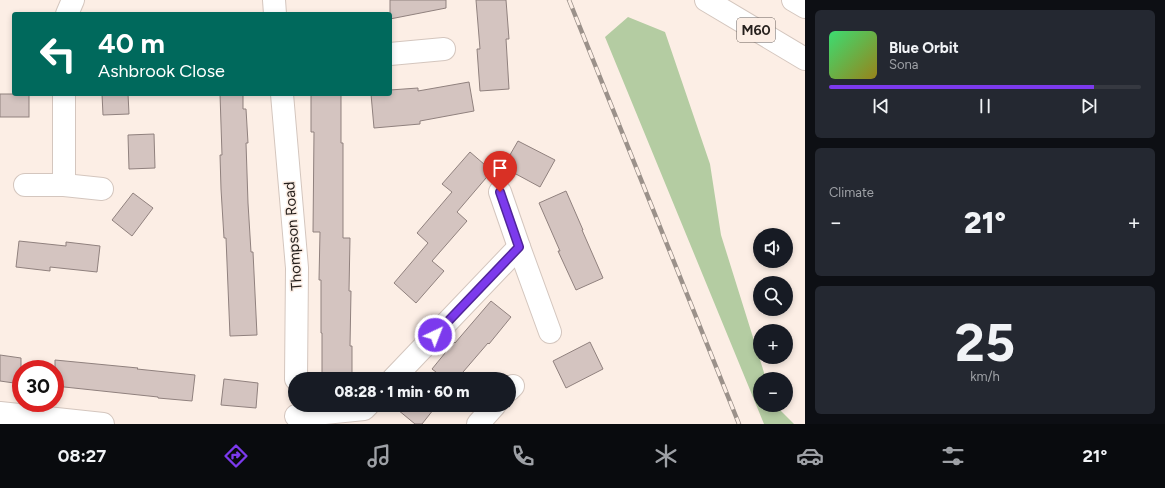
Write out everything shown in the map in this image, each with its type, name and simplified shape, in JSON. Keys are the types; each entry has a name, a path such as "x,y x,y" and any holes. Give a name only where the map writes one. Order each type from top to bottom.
{"main road":[{"path":"67,12 73,0"},
{"path":"274,0 275,12"},
{"name":"M60","path":"706,0 805,59"},
{"path":"793,0 805,7"},
{"path":"392,54 444,49"},
{"path":"64,96 64,185"},
{"name":"Thompson Road","path":"282,96 297,268 296,372"},
{"path":"25,185 64,185 102,189"},
{"path":"500,192 550,332"},
{"path":"400,372 519,247"},
{"path":"296,415 330,412"},
{"path":"478,424 489,412"},
{"path":"0,413 103,424"}],"green space":[{"path":"628,17 665,32 710,164 721,235 753,337 753,364 761,364 764,372 753,372 753,397 605,37"},
{"path":"759,412 782,412 794,424 764,424"}],"building":[{"path":"390,0 446,0 446,8 392,19 392,12 390,12"},
{"path":"476,0 506,0 509,39 506,39 509,89 480,91 477,49 480,49"},
{"path":"469,82 474,111 420,121 420,124 374,128 371,96 392,96 392,90 418,88 418,91"},
{"path":"0,94 29,96 29,117 0,117"},
{"path":"102,96 128,96 129,114 103,115"},
{"path":"220,96 243,96 243,109 246,109 248,143 246,143 248,203 251,252 253,252 257,335 230,336 226,238 224,238 221,189 220,155 222,155"},
{"path":"311,96 341,96 341,143 343,143 343,238 350,238 349,291 351,291 350,346 352,346 352,372 322,372 321,280 319,280 320,232 313,232 314,132 311,132"},
{"path":"154,134 155,168 129,169 128,135"},
{"path":"518,141 555,160 540,187 503,167"},
{"path":"470,152 492,171 457,212 467,221 432,261 444,271 416,303 394,283 428,243 417,233 452,192 442,184"},
{"path":"566,191 603,278 576,290 558,251 560,251 539,203"},
{"path":"133,193 153,208 132,236 112,220"},
{"path":"19,241 66,246 66,242 100,246 97,272 50,267 50,271 16,267"},
{"path":"491,301 511,317 463,372 436,372 432,369 454,342 455,343"},
{"path":"590,342 603,369 566,388 553,361"},
{"path":"0,355 21,358 21,360 12,360 12,383 0,381"},
{"path":"64,361 195,375 192,401 64,387"},
{"path":"224,379 258,383 256,408 221,405"},
{"path":"400,412 431,412 422,424 415,424"}],"railway":[{"path":"569,0 739,424"}],"route":[{"path":"435,335 519,247 500,192"}]}
